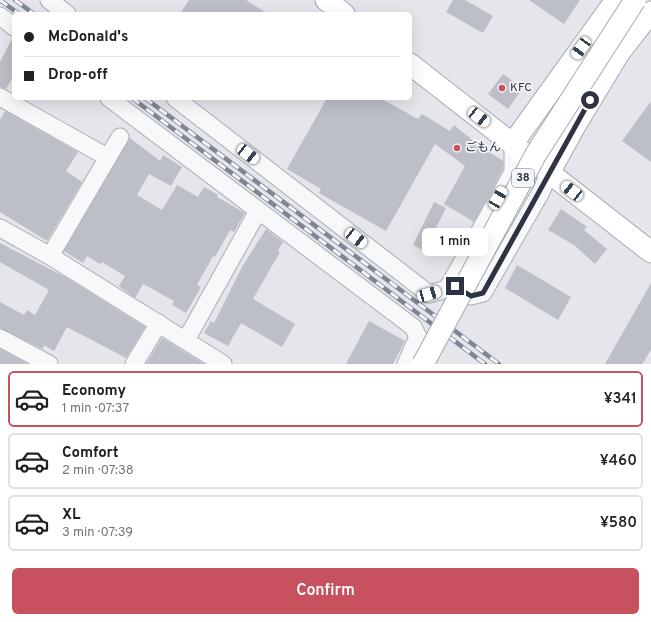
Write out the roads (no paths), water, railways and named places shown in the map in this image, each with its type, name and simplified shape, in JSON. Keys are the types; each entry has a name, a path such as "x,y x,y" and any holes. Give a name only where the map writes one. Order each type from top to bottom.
{"main road":[{"path":"326,0 341,12"},
{"path":"513,143 616,0"},
{"name":"38","path":"423,364 536,154 635,0"},
{"name":"38","path":"549,173 576,124 619,53 650,15"},
{"path":"412,66 651,252"}],"street":[{"path":"49,0 64,12"},
{"path":"619,0 650,15"},
{"path":"0,16 12,25"},
{"path":"0,97 107,157"},
{"path":"111,100 413,327 418,337 406,364"},
{"path":"178,100 429,294 447,289 513,172 513,143"},
{"path":"50,256 107,157 120,138"},
{"path":"455,275 455,286 471,296 483,293 541,192 549,173"},
{"path":"186,340 258,211"},
{"path":"0,228 50,256 223,364"},
{"path":"134,364 159,324"},
{"path":"0,338 49,364"}],"railway":[{"path":"0,0 16,12"},
{"path":"15,0 31,12"},
{"path":"135,100 485,364"},
{"path":"148,100 499,364"}],"place":[{"name":"KFC","path":"502,88"},
{"name":"ごもん","path":"457,148"}]}
